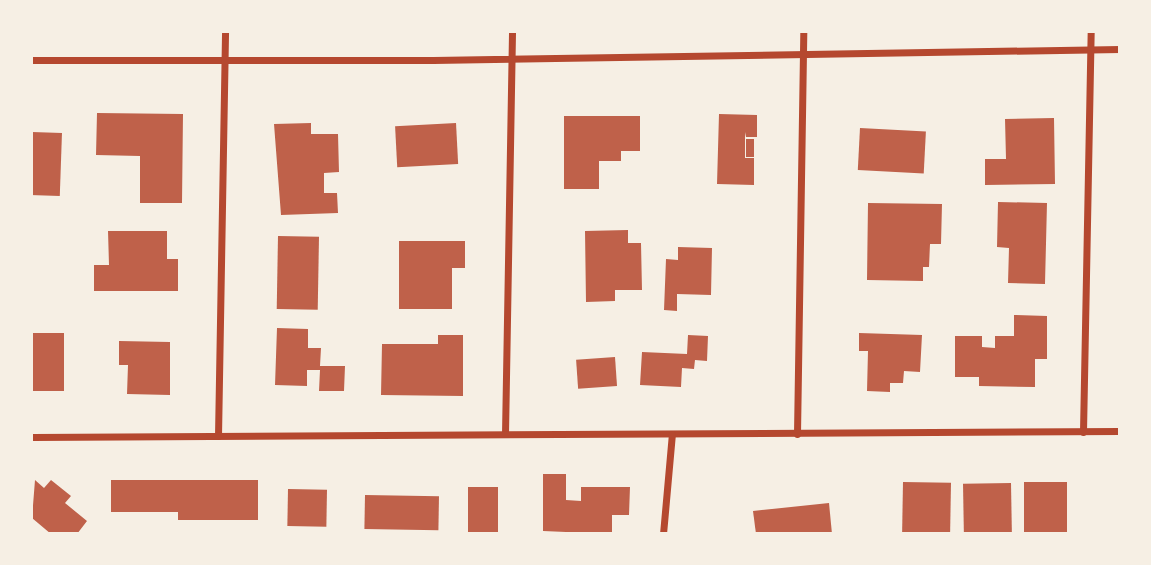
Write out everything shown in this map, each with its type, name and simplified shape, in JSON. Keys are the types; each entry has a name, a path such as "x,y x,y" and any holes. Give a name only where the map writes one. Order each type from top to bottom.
{"street":[{"path":"218,436 225,32"},
{"path":"505,434 512,32"},
{"path":"797,434 803,32"},
{"path":"1083,432 1091,32"},
{"path":"32,60 512,58 1119,49"},
{"path":"32,438 1119,431"},
{"path":"663,534 672,434"}],"building":[{"path":"97,113 183,114 182,203 140,203 140,156 96,155"},
{"path":"719,114 757,115 757,137 746,137 745,132 745,158 754,158 754,185 717,184"},
{"path":"564,116 640,116 640,151 621,151 621,161 599,161 599,189 564,189"},
{"path":"1054,118 1055,184 985,185 985,159 1006,159 1005,119"},
{"path":"311,123 311,134 338,134 339,172 324,173 324,193 337,193 338,213 281,215 274,124"},
{"path":"456,123 458,164 397,167 395,126"},
{"path":"860,128 926,131 924,173 858,170"},
{"path":"32,132 62,133 60,196 32,195"},
{"path":"746,139 754,139 754,157 746,157"},
{"path":"998,202 1047,203 1045,284 1008,283 1009,248 997,247"},
{"path":"868,203 942,204 941,244 930,244 929,267 923,267 923,281 867,280"},
{"path":"628,230 628,243 641,243 642,290 615,290 615,301 586,302 585,231"},
{"path":"108,231 167,231 167,259 178,259 178,291 94,291 94,265 109,265"},
{"path":"278,236 319,237 318,310 277,309"},
{"path":"399,241 465,241 465,268 452,268 452,309 399,309"},
{"path":"678,247 712,248 711,295 677,294 677,311 664,310 666,259 678,260"},
{"path":"1014,315 1047,316 1047,359 1035,359 1035,387 979,386 979,377 955,377 955,336 982,336 982,347 995,348 995,336 1014,336"},
{"path":"277,328 308,329 308,348 321,348 320,366 345,366 344,391 319,391 320,370 307,370 307,386 275,385"},
{"path":"32,333 64,333 64,391 32,391"},
{"path":"859,333 922,335 920,372 904,371 903,383 890,383 890,392 867,391 868,351 859,351"},
{"path":"438,335 463,335 463,396 381,395 382,344 438,344"},
{"path":"688,335 708,336 707,361 695,360 694,369 682,368 681,387 640,385 642,352 687,354"},
{"path":"119,341 170,342 170,395 127,394 128,365 119,365"},
{"path":"615,357 617,386 578,389 576,360"},
{"path":"543,474 566,474 566,500 581,501 581,487 630,487 629,515 612,515 612,534 543,531"},
{"path":"35,480 44,488 51,480 71,496 65,503 87,521 77,534 51,534 32,518"},
{"path":"111,480 258,480 258,520 178,520 178,512 111,512"},
{"path":"903,482 951,483 950,534 902,534"},
{"path":"1024,482 1067,482 1067,534 1024,534"},
{"path":"1011,483 1012,534 964,534 963,484"},
{"path":"468,487 498,487 498,534 468,534"},
{"path":"288,489 327,490 326,527 287,526"},
{"path":"365,495 439,496 438,530 364,529"},
{"path":"829,503 832,534 756,534 753,511"}]}
